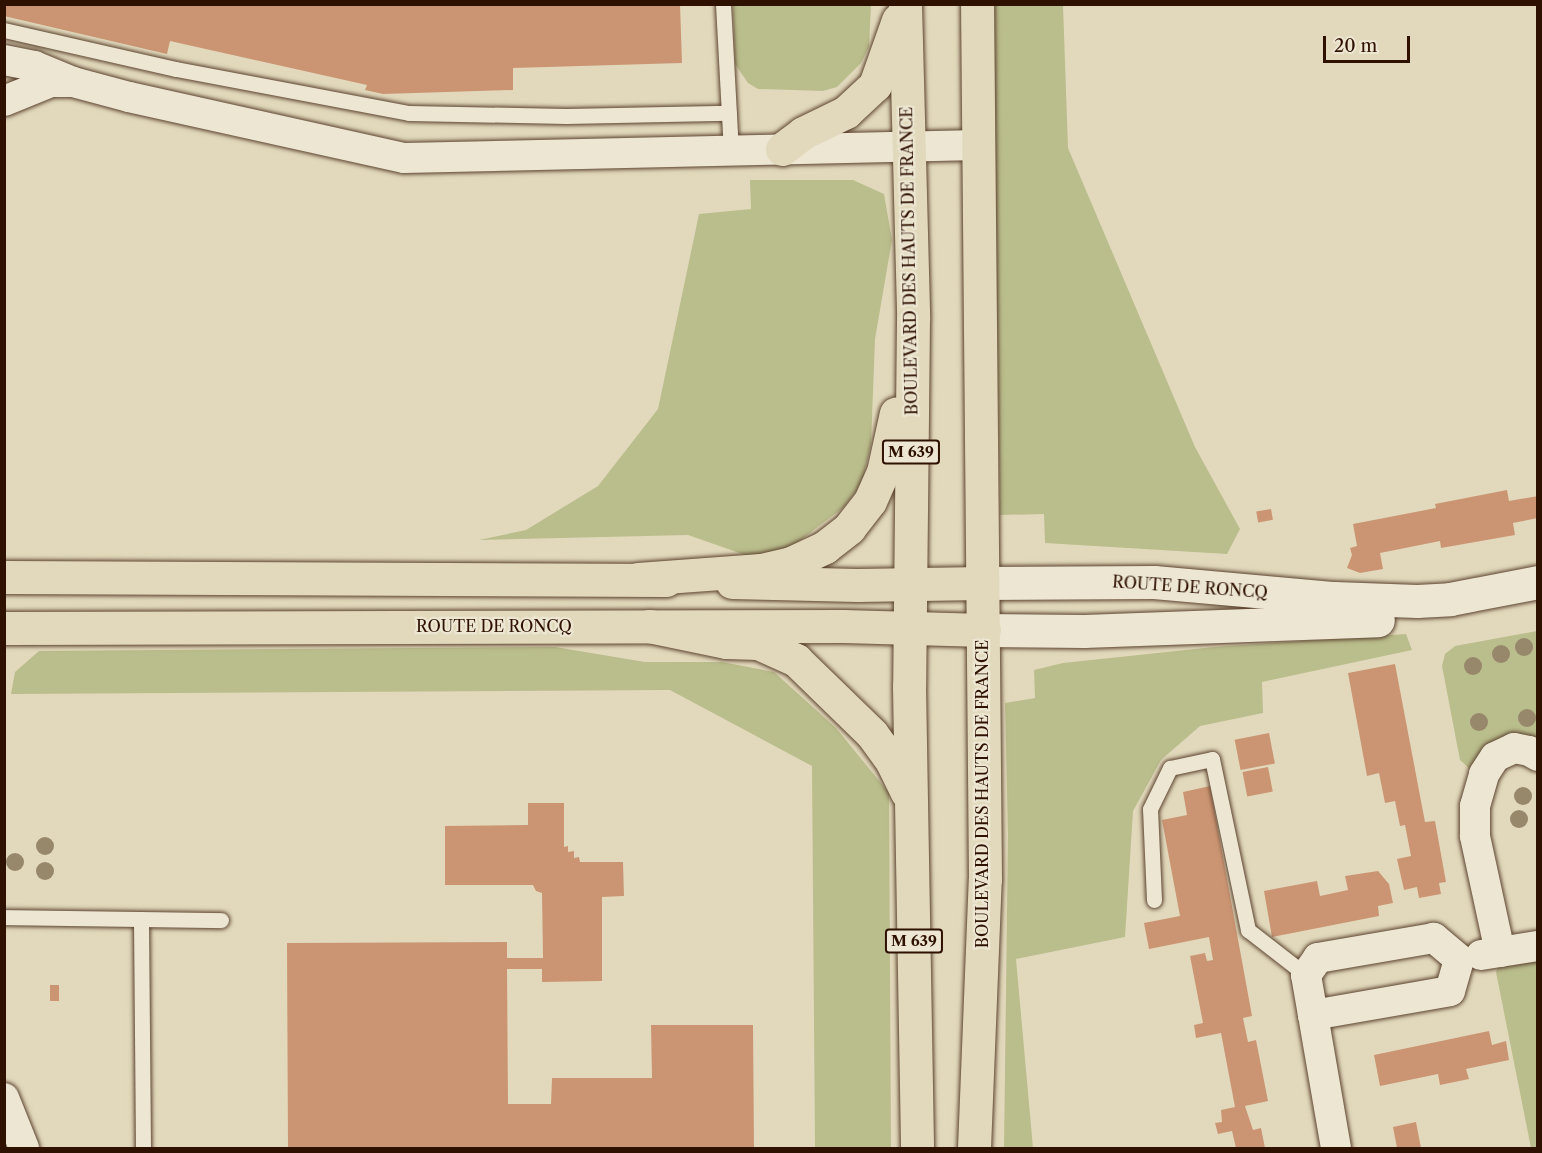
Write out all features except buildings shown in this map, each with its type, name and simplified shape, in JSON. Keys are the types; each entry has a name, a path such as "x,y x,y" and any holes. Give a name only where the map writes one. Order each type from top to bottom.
{"main road":[{"name":"BOULEVARD DES HAUTS DE FRANCE","path":"904,4 913,319 909,626 917,1149"},
{"path":"782,149 803,133 846,112 875,85 904,4"},
{"name":"BOULEVARD DES HAUTS DE FRANCE","path":"974,1149 985,879 977,4"},
{"path":"638,579 776,567 816,552 849,528 870,501 883,472 913,319"},
{"name":"ROUTE DE RONCQ","path":"4,577 638,579 909,585 1154,582 1366,601 1473,604"},
{"path":"1473,604 1538,582"},
{"path":"909,626 982,583"},
{"name":"ROUTE DE RONCQ","path":"909,585 984,630"},
{"path":"1473,604 1538,604"},
{"name":"ROUTE DE RONCQ","path":"4,628 909,626 984,630 1084,631 1191,625 1438,619 1473,604"},
{"path":"649,626 711,640 758,643 796,660 872,734 892,762 910,798"}],"street":[{"path":"4,60 34,66 73,82 404,158 979,145"},
{"path":"4,101 51,82 73,82"},
{"path":"1500,952 1475,836 1475,806 1484,774 1501,753 1521,748 1538,756"},
{"path":"1336,1149 1306,975 1318,958 1434,938 1459,959 1538,945"},
{"path":"1313,1015 1450,990 1459,959"},
{"path":"4,1098 24,1149"}],"lane":[{"path":"723,4 731,151"},
{"path":"4,30 176,69 409,113 566,116 729,113"},
{"path":"1154,900 1150,809 1170,768 1212,759 1248,930 1306,975"},
{"path":"4,917 221,920"},
{"path":"141,919 143,1149"}],"green space":[{"path":"733,5 871,5 869,47 861,63 837,87 823,91 758,89 748,83 735,64"},
{"path":"993,5 1063,5 1068,148 1195,447 1240,529 1227,554 1045,543 1044,514 1000,515"},
{"path":"750,180 853,180 884,194 892,240 875,339 871,444 862,483 844,507 790,548 751,557 688,535 479,540 526,530 598,486 658,409 699,214 751,209"},
{"path":"1537,631 1537,737 1501,745 1471,770 1460,760 1442,666 1445,654 1455,646"},
{"path":"1406,634 1412,650 1262,682 1263,713 1200,726 1161,760 1133,811 1125,937 1016,959 1033,1148 1004,1148 1008,835 1005,703 1035,698 1034,670 1063,663 1214,647"},
{"path":"555,647 645,662 722,662 774,672 836,728 889,793 891,1148 815,1148 812,766 670,690 11,694 15,672 39,651"},
{"path":"1537,956 1537,1148 1531,1148 1496,972 1500,963"}]}
